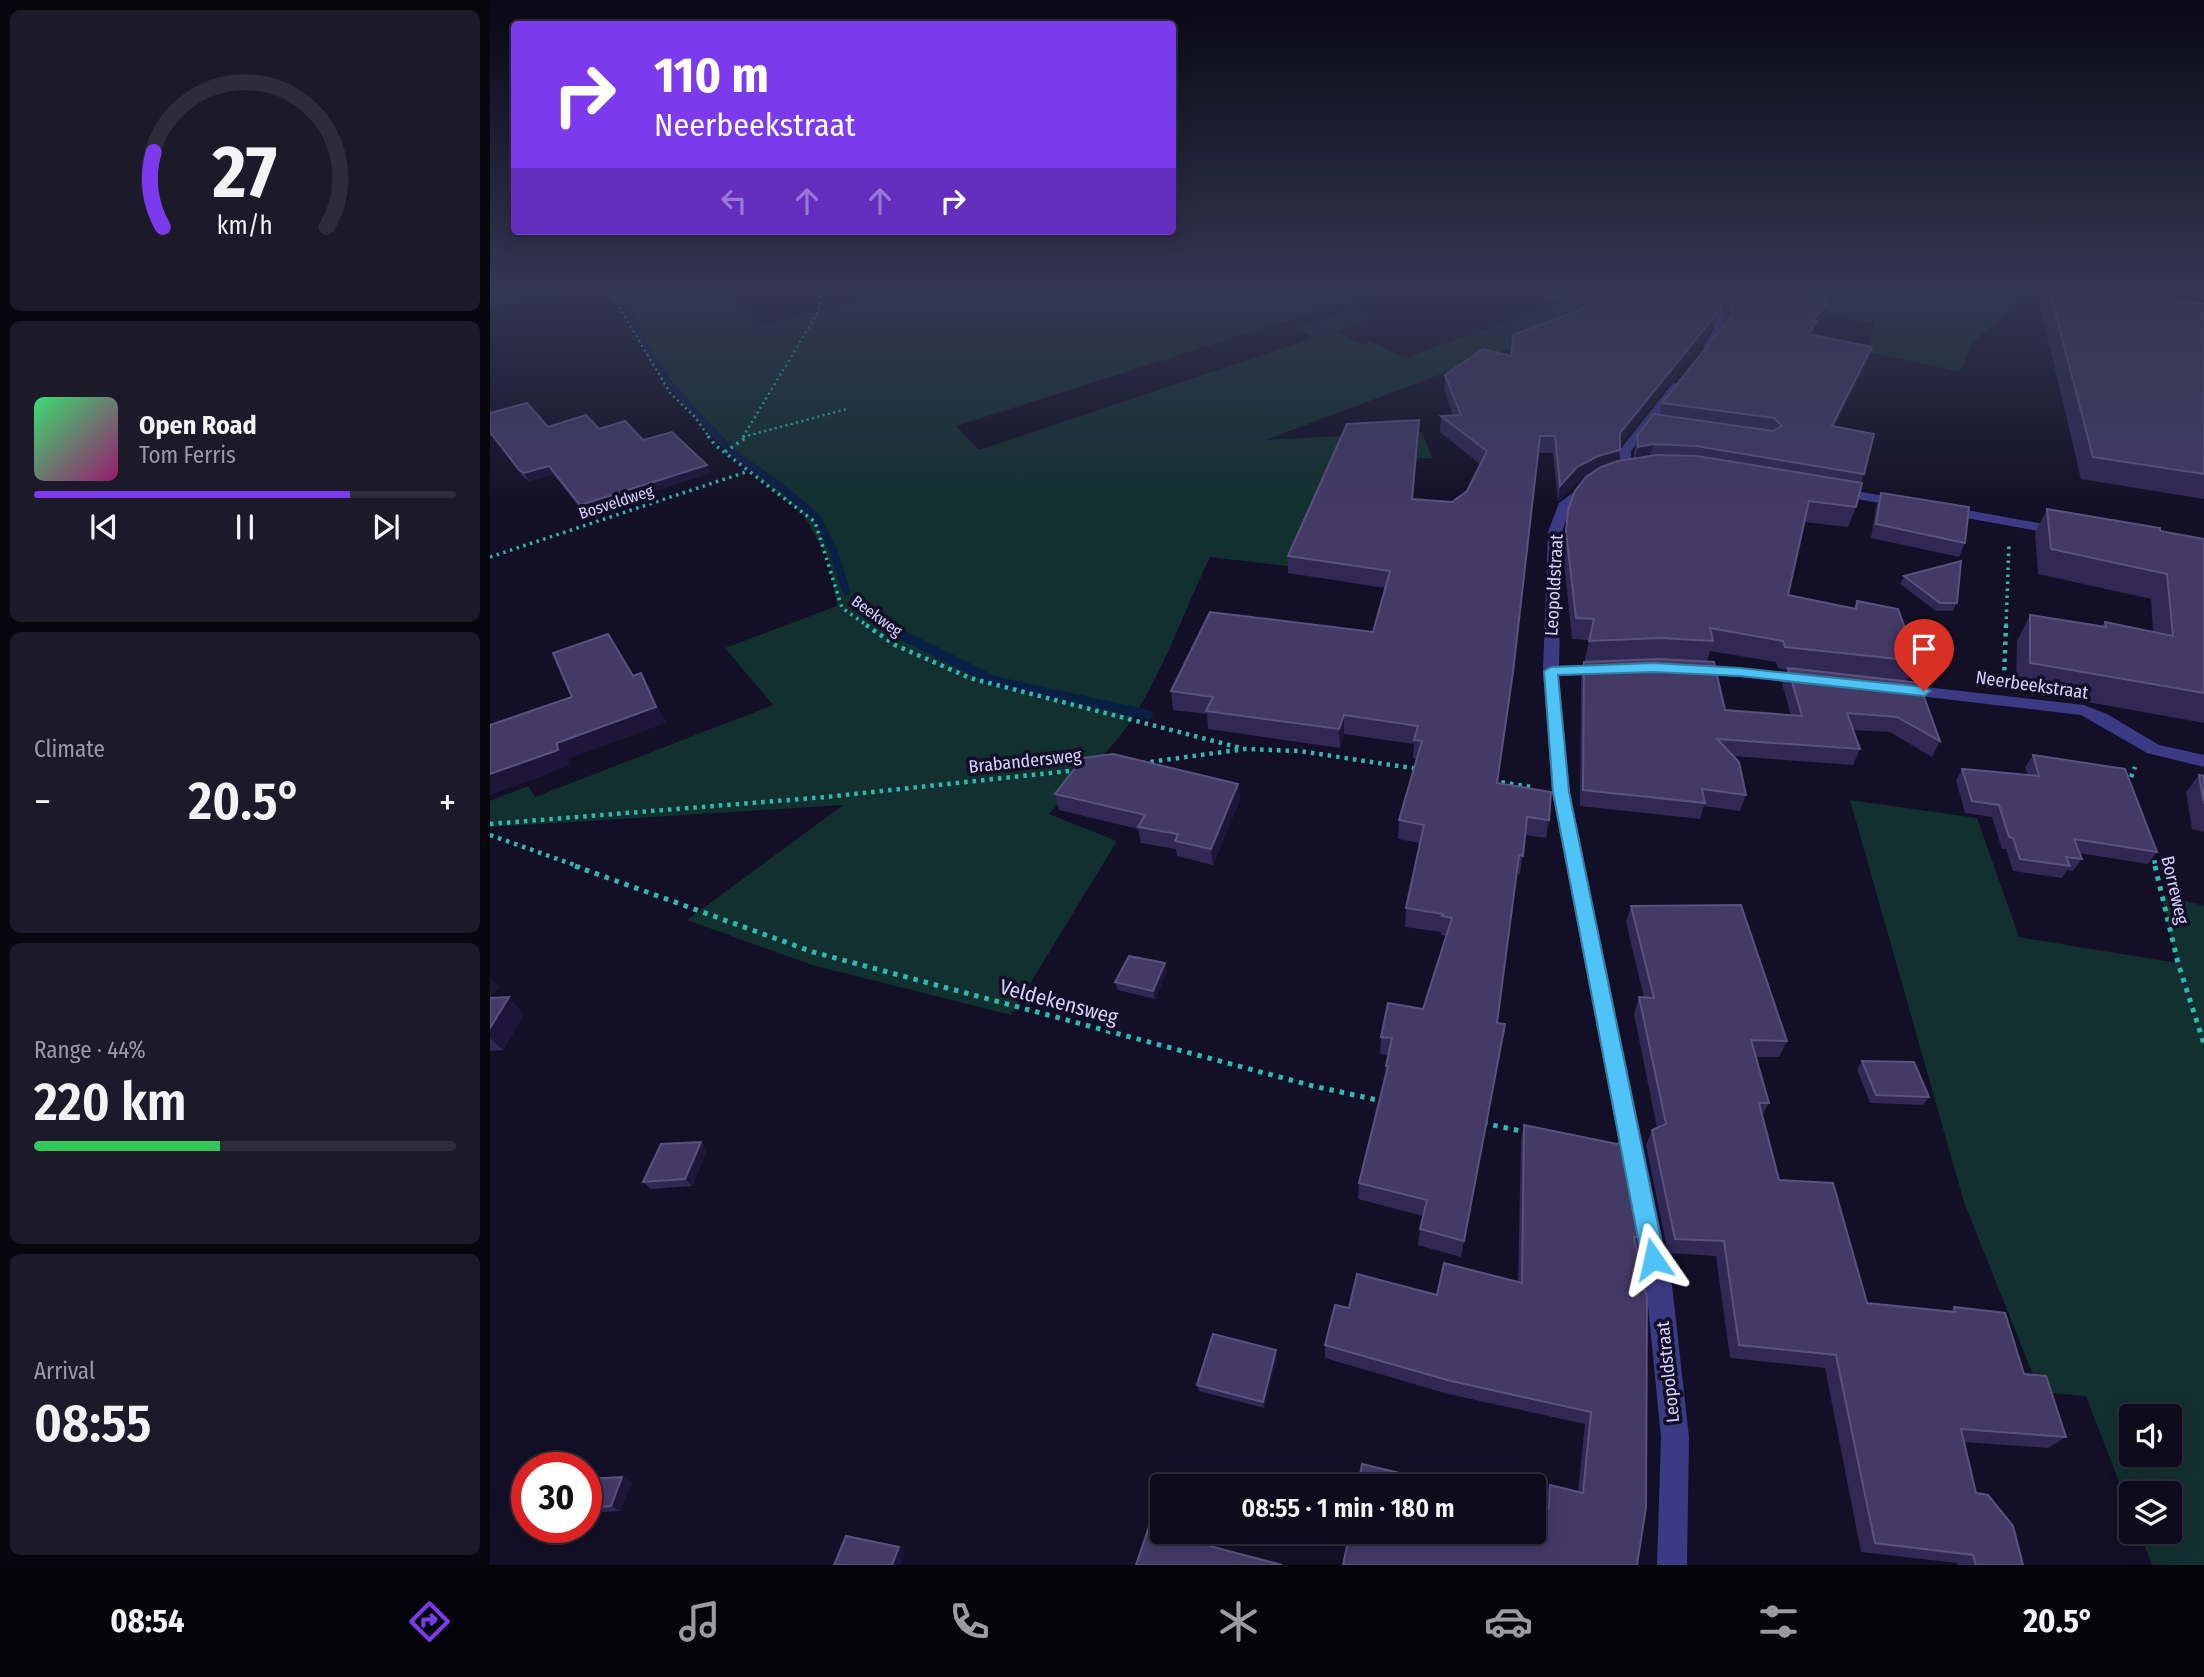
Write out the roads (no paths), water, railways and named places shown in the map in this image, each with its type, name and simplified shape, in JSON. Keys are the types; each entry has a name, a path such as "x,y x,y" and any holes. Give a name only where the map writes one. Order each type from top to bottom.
{"street":[{"path":"1645,423 1685,376"},
{"path":"1645,423 1659,425"},
{"name":"Leopoldstraat","path":"1645,423 1625,451 1632,470 1600,478 1580,489 1564,506 1555,532 1551,671 1561,792 1659,1285 1675,1437 1672,1565"},
{"path":"1822,489 2074,534"},
{"path":"1551,671 1629,668"},
{"path":"1679,669 1823,681"},
{"name":"Neerbeekstraat","path":"1878,687 2084,710 2110,722 2143,745 2165,755 2204,761"}],"waterway":[{"path":"655,361 672,386 719,437"},
{"path":"717,436 733,453 786,491 817,518 834,552 846,591"},
{"path":"853,602 885,626"},
{"path":"882,625 994,681 1148,715"}]}
